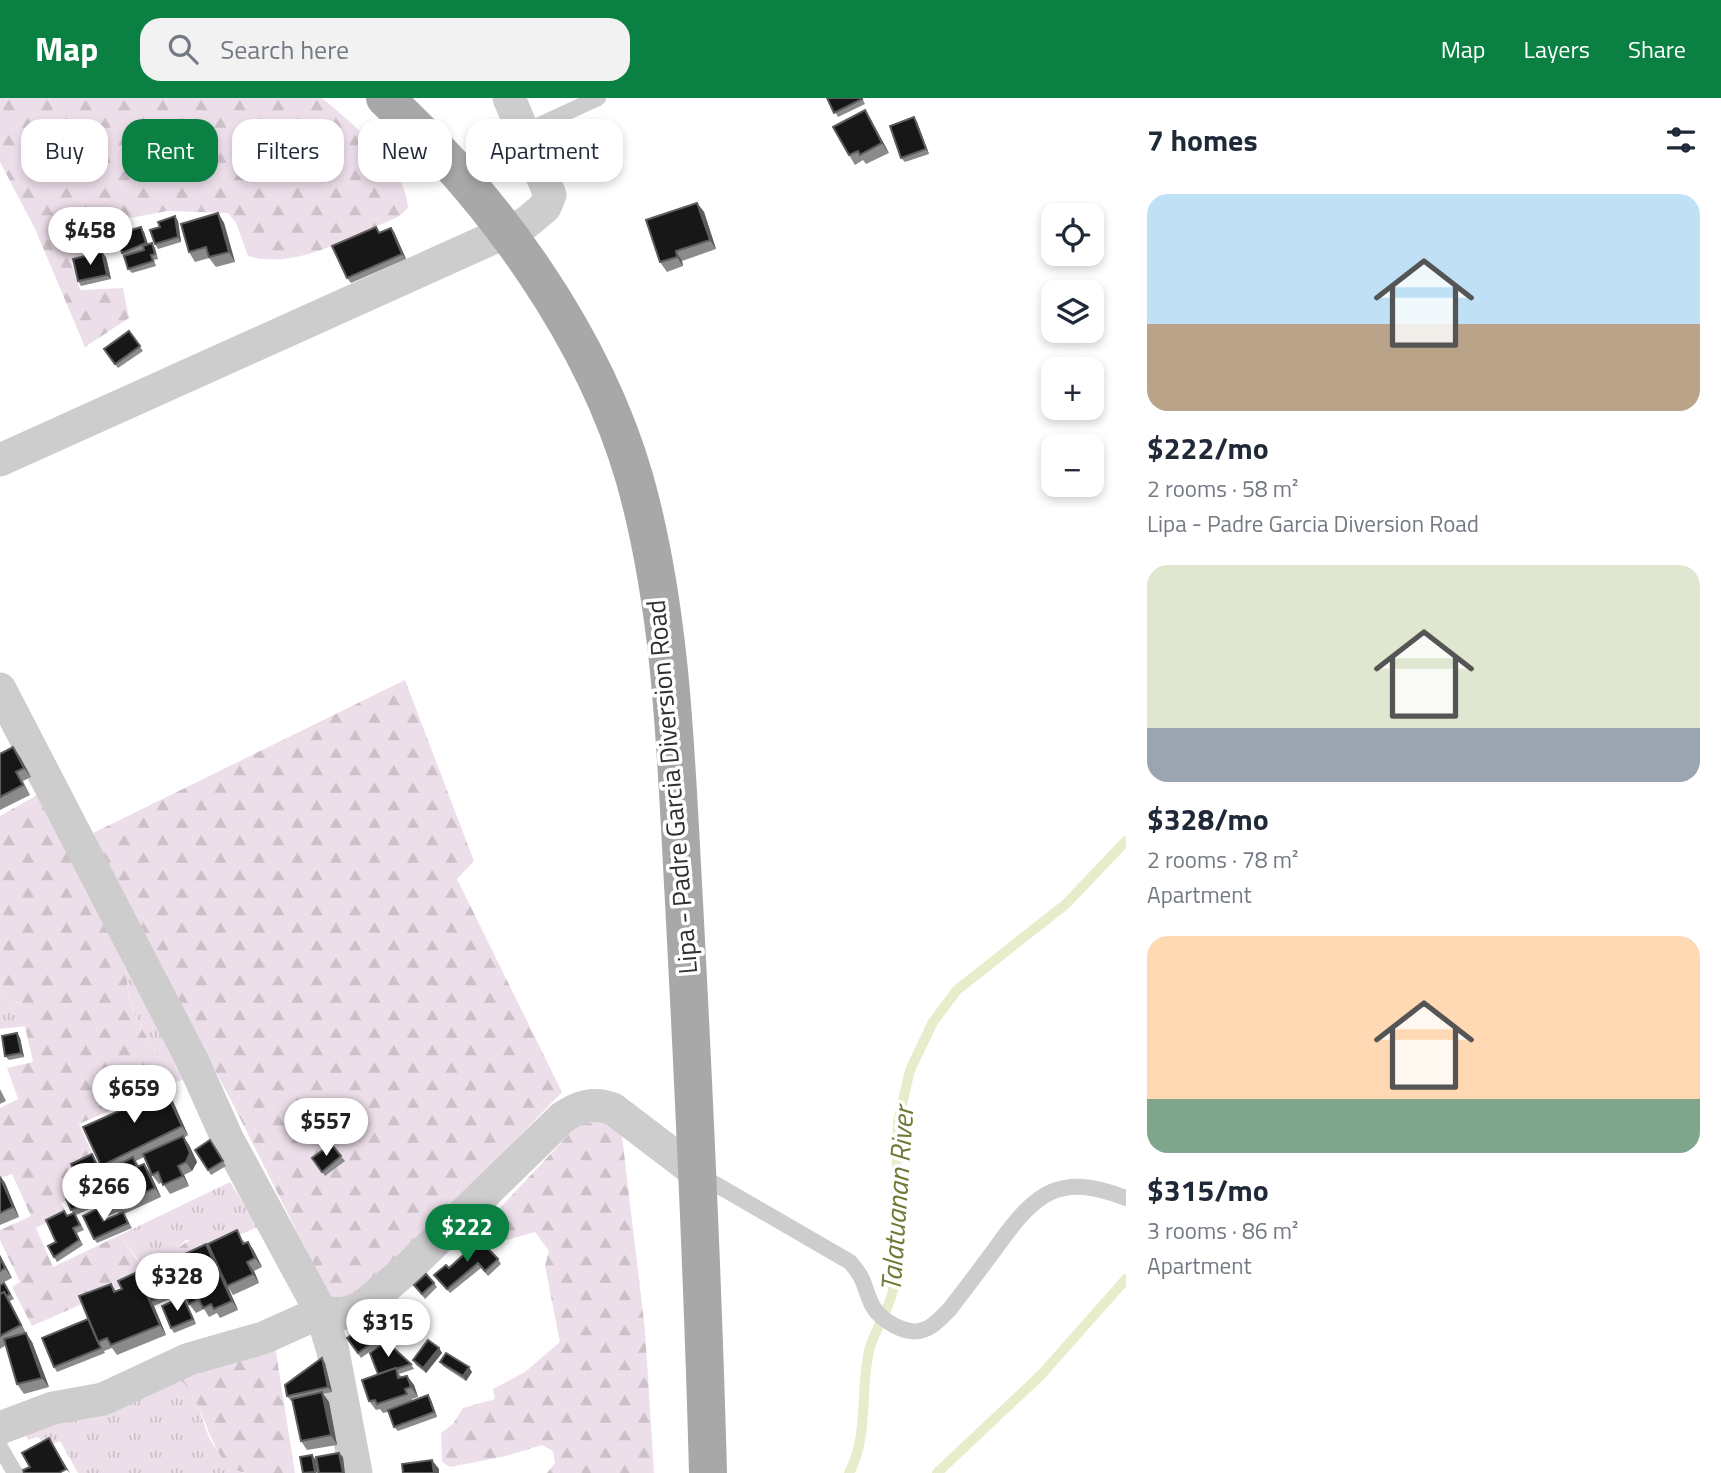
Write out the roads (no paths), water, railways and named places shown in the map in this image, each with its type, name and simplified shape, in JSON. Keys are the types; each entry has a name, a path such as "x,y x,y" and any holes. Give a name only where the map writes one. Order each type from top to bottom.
{"main road":[{"name":"Lipa - Padre Garcia Diversion Road","path":"386,98 429,138 507,232 575,341 608,408 635,480 668,668 677,780 697,1173 708,1473"}],"street":[{"path":"509,98 518,119"},
{"path":"0,460 507,232 537,215 549,201 546,182"},
{"path":"0,689 116,918 182,1040 227,1138 321,1312 333,1351 356,1473"},
{"path":"0,1428 53,1408 103,1399 189,1359 263,1338 321,1312 342,1314 361,1308 408,1268 562,1118 584,1105 599,1104 613,1110 697,1173"}],"lane":[{"path":"552,119 598,98"},
{"path":"697,1173 850,1262 867,1286 871,1303 877,1312 901,1329 923,1331 934,1325 971,1282 1024,1210 1042,1195 1053,1190 1082,1187 1126,1198"},
{"path":"0,1447 15,1473"}],"waterway":[{"name":"Talatuanan River","path":"849,1473 862,1429 869,1351 893,1290 898,1122 910,1070 933,1022 957,990 1066,904 1126,841"},
{"path":"937,1473 1041,1375 1126,1279"}]}
